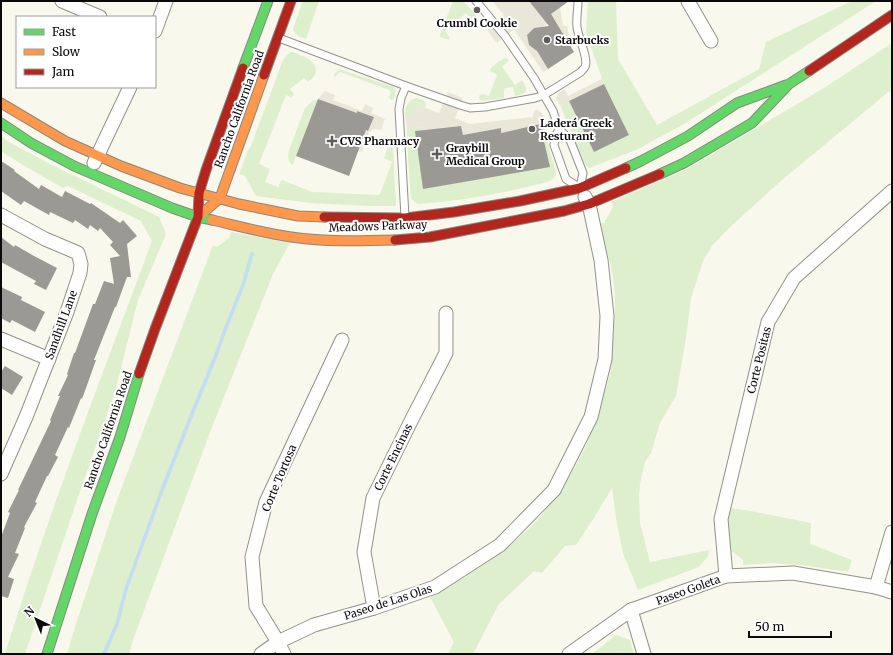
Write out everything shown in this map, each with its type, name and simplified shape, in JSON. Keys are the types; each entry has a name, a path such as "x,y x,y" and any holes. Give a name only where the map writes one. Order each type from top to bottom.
{"main road":[{"name":"Rancho California Road","path":"47,654 89,522 120,437 137,380 198,217 198,193 268,1"},
{"name":"Rancho California Road","path":"198,217 220,198 291,1"},
{"name":"Meadows Parkway","path":"1,123 31,143 74,166 172,208 198,217 290,237 316,240 399,240 438,236 564,211 589,204 684,164 752,123 789,84 892,15"},
{"name":"Meadows Parkway","path":"1,103 65,141 97,156 180,188 239,204 298,216 405,218 454,212 580,188 641,161 688,136 738,103 789,84"}],"street":[{"path":"62,1 98,16"},
{"path":"156,28 166,1"},
{"path":"688,1 711,41"},
{"path":"90,173 130,88"},
{"name":"Paseo de Las Olas","path":"262,654 278,642 314,625 374,608 435,587 500,545 554,490 591,417 605,359 607,316 601,260 589,204 580,188"},
{"name":"Corte Positas","path":"726,576 721,519 768,322 794,278 892,191"},
{"name":"Sandhill Lane","path":"1,215 45,240 78,253 81,264 80,273 49,359 26,417 2,466"},
{"name":"Corte Encinas","path":"374,608 364,552 373,498 446,353 446,313"},
{"path":"1,339 49,359"},
{"name":"Corte Tortosa","path":"284,654 256,606 252,558 266,502 342,340"},
{"path":"876,587 892,532"},
{"name":"Paseo Goleta","path":"569,654 630,610 726,576 793,573 876,587 892,592"},
{"path":"630,610 644,654"}],"lane":[{"path":"476,1 510,43 534,78 553,111 559,129 570,140 583,173 580,188 566,179 554,145 559,129"},
{"path":"277,38 460,105 470,108 485,108 527,100 544,95 581,72 585,67 586,57 577,25 578,1"},
{"path":"405,218 399,109 401,98 406,86"}],"green space":[{"path":"303,1 319,1 306,39 296,34 293,29"},
{"path":"453,1 463,1 476,15 472,19 466,13 445,31 450,38 449,40 440,37 440,35"},
{"path":"588,1 616,1 618,59 657,125 759,69 766,42 852,1 876,1 684,124 636,150 589,168 585,165 560,105 569,101 594,152 629,135 602,79 586,32"},
{"path":"892,43 892,89 782,180 729,228 712,246 703,261 691,298 676,396 660,423 651,453 645,462 640,483 639,497 640,523 650,562 709,550 708,556 699,567 638,590 623,553 612,488 576,545 565,546 542,573 534,571 499,604 473,654 448,654 454,642 430,597 459,581 486,563 532,526 556,496 577,463 586,446 600,410 611,371 615,301 613,277 599,224 604,223 613,207 611,202 687,169 824,88"},
{"path":"290,52 305,57 313,62 316,71 315,75 308,82 304,78 290,89 294,94 293,96 291,97 286,95 259,164 270,169 265,182 278,187 282,180 312,192 378,195 380,194 392,162 384,158 388,147 391,146 393,149 396,206 310,203 256,196 245,176 239,174 283,60"},
{"path":"505,58 509,60 502,67 515,85 522,80 526,87 526,91 515,96 513,87 505,88 504,98 480,100 479,96 481,94 489,96 497,75 490,71 492,67"},
{"path":"339,69 394,87 396,91 394,99 391,100 389,97 391,92 389,90 340,72 335,77 334,74"},
{"path":"416,98 424,101 426,104 425,108 417,105 413,116 405,116 407,105 410,101"},
{"path":"318,99 293,165 289,160 289,150 305,108 312,101"},
{"path":"546,120 548,145 556,171 555,177 551,180 531,186 467,199 418,204 411,199 407,129 422,127 422,130 415,131 549,167 540,124"},
{"path":"1,136 9,142 50,164 159,217 166,234 138,300 115,392 25,654 5,654 57,498 152,241 141,221 68,186 63,188 1,151"},
{"path":"231,232 290,243 273,274 209,435 129,654 67,654 116,503 213,245 217,247 229,238"},
{"path":"729,508 811,523 810,544 852,560 848,572 809,566 773,563 743,565 743,560 733,552 728,552 727,526"},
{"path":"616,635 630,640 634,654 619,654 619,652 617,654 592,654"}],"shaded area":[{"path":"492,1 529,1 544,19 560,7 563,26 567,26 569,36 574,45 571,47 554,19 543,27 534,28 527,35 529,45 537,51 548,69 543,72 514,29 497,43 487,30 504,15"},
{"path":"602,79 604,84 560,105 557,101 556,98 558,94 564,89 568,96"},
{"path":"325,91 335,95 333,100 362,111 365,104 373,108 371,113 385,119 381,130 374,129 369,132 362,152 359,151 366,130 368,131 374,117 358,111 357,113 318,99"},
{"path":"448,92 463,98 455,118 470,124 533,117 536,109 542,113 546,120 540,124 501,133 501,128 463,135 461,126 422,130 422,127 407,129 405,116 413,115 417,105 439,113"}],"building":[{"name":"Starbucks","path":"529,1 569,1 551,14 574,52 548,69 537,51 529,45 527,35 534,28 549,26"},
{"path":"604,84 629,135 594,152 569,101"},
{"name":"CVS Pharmacy","path":"318,99 357,113 357,111 374,117 368,131 366,130 349,176 296,156"},
{"path":"540,124 550,167 423,189 415,131 461,126 463,135 501,128 501,133"},
{"path":"1,161 39,189 41,185 62,197 65,191 90,204 91,203 120,223 123,220 137,236 127,244 131,277 127,277 94,360 96,360 82,399 81,398 69,428 68,427 55,455 58,457 47,476 35,502 37,503 24,527 25,528 15,553 19,554 8,577 14,579 8,598 1,596 1,537 10,513 8,512 51,421 50,420 60,396 58,396 68,375 67,374 74,353 93,304 95,304 104,281 114,284 110,258 120,256 110,245 113,242 100,228 98,231 90,225 88,229 75,220 73,223 50,212 49,215 24,201 21,205 1,191"},
{"path":"1,237 14,247 15,245 57,268 46,290 34,284 36,281 1,262"},
{"path":"1,287 22,297 21,300 45,312 35,332 12,320 10,323 1,318"},
{"path":"5,366 23,377 12,395 1,388 1,372"}],"waterway":[{"path":"104,654 117,624 126,589 162,490 243,285 252,254"}],"traffic: fast":[{"path":"243,68 268,1"},
{"path":"660,174 684,163 752,123 789,84 809,71"},
{"path":"626,168 688,136 737,103 786,85"},
{"path":"1,123 31,143 74,166 172,208 212,220"},
{"path":"47,654 92,514 120,437 139,374"}],"traffic: slow":[{"path":"198,217 220,198 264,75"},
{"path":"1,103 65,141 121,166 180,188 239,204 298,216 324,217"},
{"path":"212,220 271,234 304,239 343,241 395,240"}],"traffic: jam":[{"path":"264,75 291,1"},
{"path":"809,71 892,15"},
{"path":"139,374 198,217 199,193 243,68"},
{"path":"324,217 405,218 454,212 520,201 580,188 626,168"},
{"path":"395,240 430,237 564,211 589,204 660,174"}],"place":[{"name":"Crumbl Cookie","path":"477,10"},
{"name":"Starbucks","path":"547,40"},
{"name":"Laderá Greek Resturant","path":"532,129"},
{"name":"CVS Pharmacy","path":"332,141"},
{"name":"Graybill Medical Group","path":"437,154"}]}
